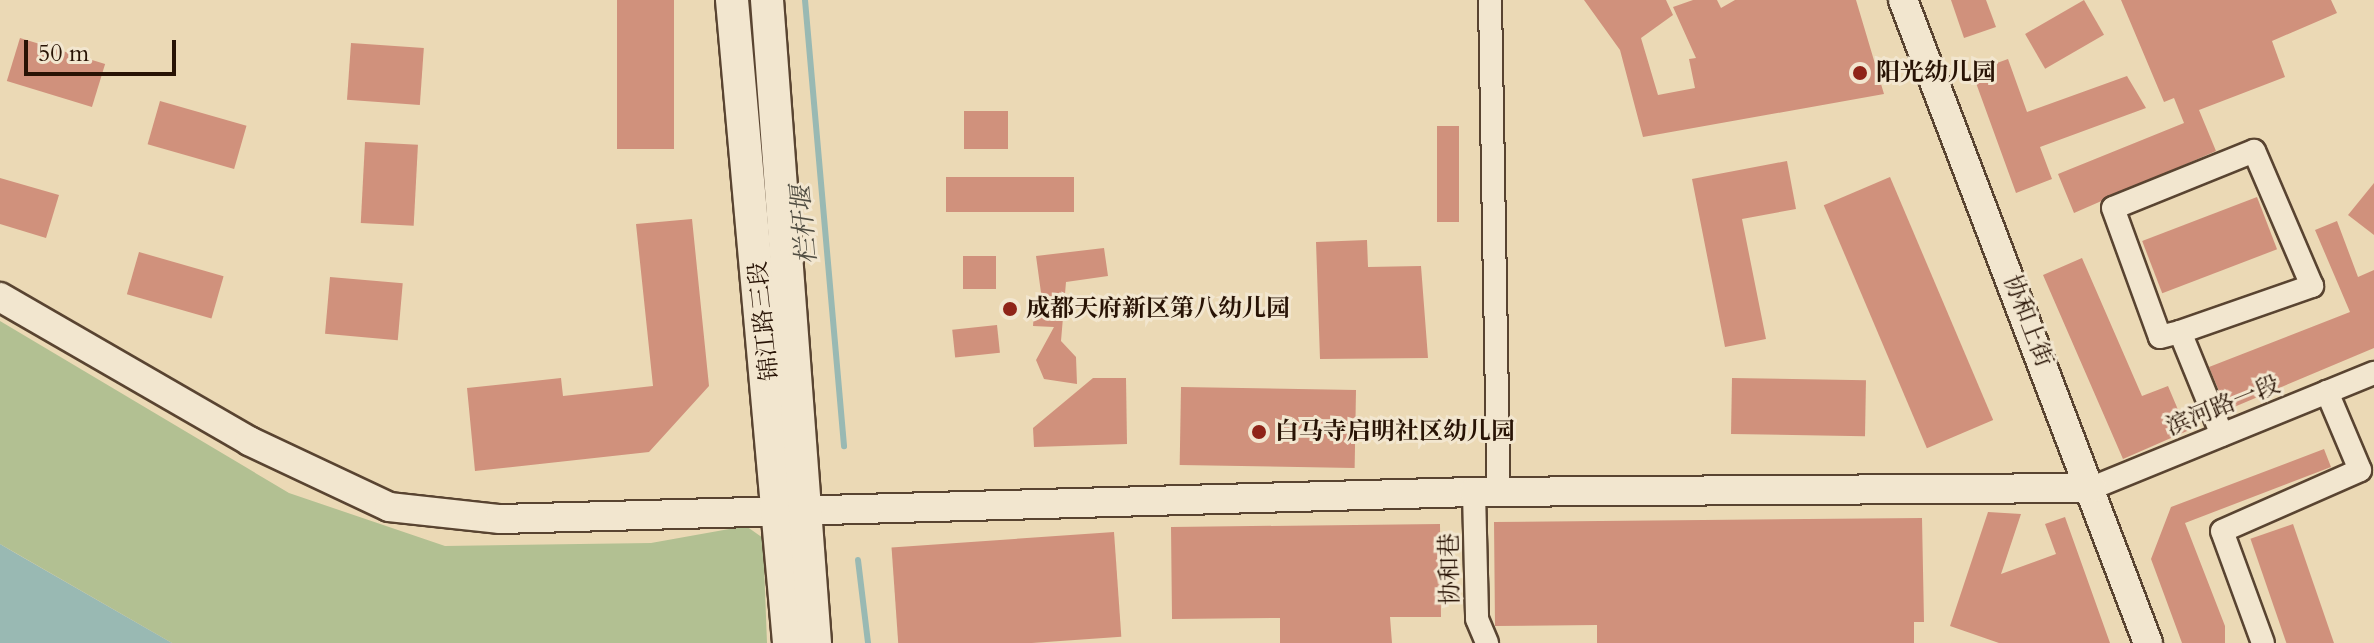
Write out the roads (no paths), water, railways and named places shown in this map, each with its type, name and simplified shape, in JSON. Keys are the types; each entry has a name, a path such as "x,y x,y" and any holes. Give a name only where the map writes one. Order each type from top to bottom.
{"main road":[{"name":"锦江路三段","path":"732,0 794,508 815,643"},
{"name":"锦江路三段","path":"767,0 794,508 789,643"}],"street":[{"name":"协和巷","path":"1487,643 1477,619 1487,492 1490,0"},
{"name":"协和上街","path":"1903,0 2092,488 2148,643"},
{"path":"2254,151 2312,286 2180,332 2160,337 2113,208 2254,151"},
{"path":"0,297 249,441 389,507 500,519 623,519 794,508 1487,492 2092,488"},
{"path":"2180,332 2222,435"},
{"name":"滨河路一段","path":"2092,488 2374,373"},
{"path":"2263,643 2222,531 2360,470 2327,392"}],"water":[{"path":"0,544 17,554 172,643 0,643"}],"waterway":[{"name":"栏杆堰","path":"805,0 844,446"},
{"name":"栏杆堰","path":"858,560 868,643"}],"place":[{"name":"阳光幼儿园","path":"1860,73"},
{"name":"成都天府新区第八幼儿园","path":"1010,309"},
{"name":"白马寺启明社区幼儿园","path":"1259,432"}]}
